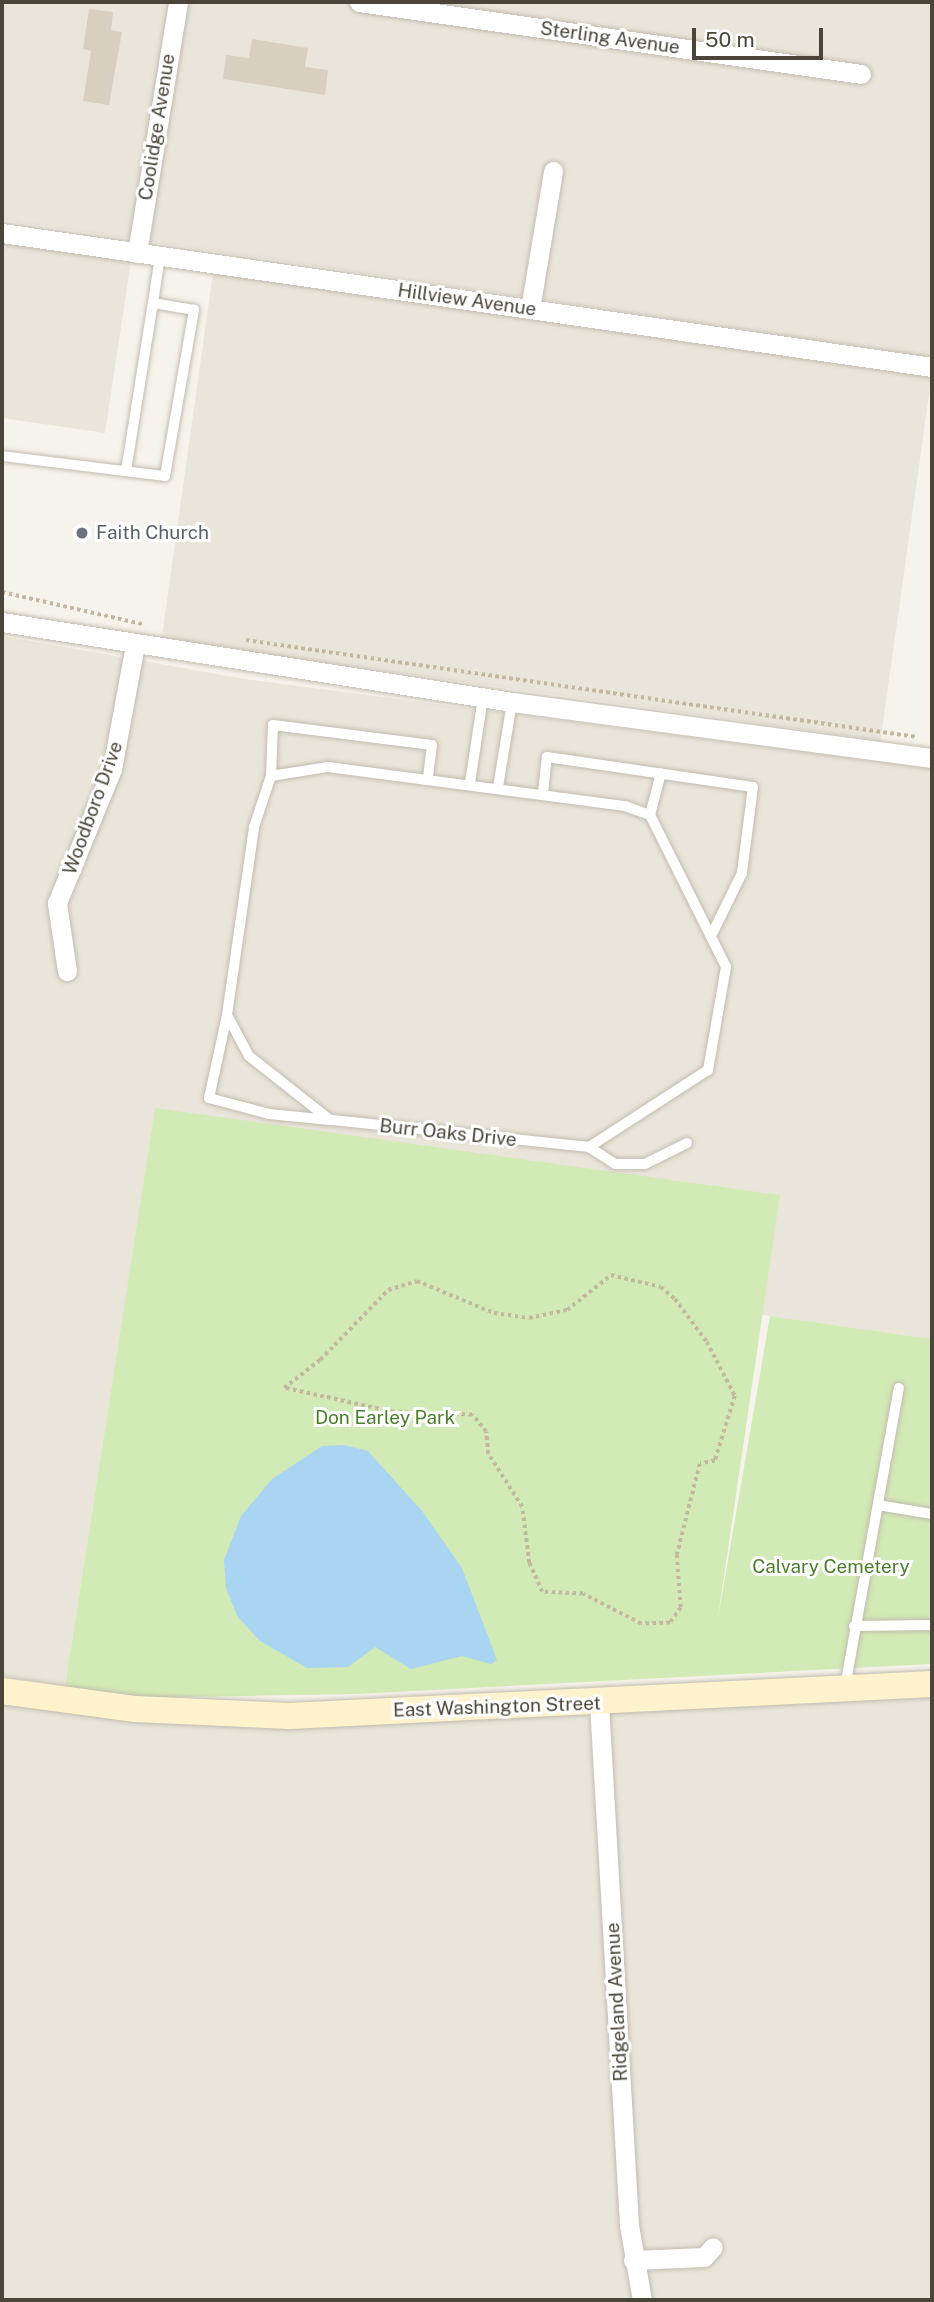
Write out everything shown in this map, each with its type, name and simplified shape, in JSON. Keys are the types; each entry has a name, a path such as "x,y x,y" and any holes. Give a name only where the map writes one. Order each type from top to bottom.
{"main road":[{"name":"East Washington Street","path":"2,1691 63,1699 267,1715 599,1703 932,1684"}],"street":[{"name":"Coolidge Avenue","path":"137,253 178,2"},
{"name":"Sterling Avenue","path":"359,2 861,74"},
{"path":"530,309 553,171"},
{"name":"Hillview Avenue","path":"2,233 932,367"},
{"path":"2,622 135,645 512,702 930,750"},
{"name":"Woodboro Drive","path":"67,971 58,903 112,769 135,645"},
{"name":"Ridgeland Avenue","path":"599,1703 633,2260 642,2300"},
{"path":"633,2260 704,2257 713,2247"}],"lane":[{"path":"126,471 160,256"},
{"path":"2,456 165,476 194,310 153,303"},
{"path":"470,783 483,697"},
{"path":"498,787 512,702"},
{"path":"330,1120 248,1056 227,1015 254,827 271,776 273,725 432,745 428,778"},
{"path":"543,793 547,757 753,787 742,873 713,932"},
{"path":"271,776 328,767 543,793 625,806 650,816 713,932 726,967 708,1070 590,1147 615,1164 645,1164 687,1143"},
{"path":"650,816 661,773"},
{"name":"Burr Oaks Drive","path":"227,1015 209,1098 269,1114 590,1147"},
{"path":"845,1688 854,1626 900,1388"},
{"path":"878,1505 932,1514"},
{"path":"854,1626 932,1625"}],"path":[{"path":"2,592 145,625"},
{"path":"240,639 902,731 930,750"},
{"path":"611,1275 661,1287 674,1299 707,1342 735,1396 715,1461 700,1464 677,1555 681,1608 670,1623 641,1623 583,1594 542,1592 529,1563 522,1507 488,1454 486,1432 472,1415 393,1412 284,1388 320,1360 367,1306 388,1290 417,1282 494,1313 529,1318 567,1310 611,1275"}],"shaded area":[{"path":"2,2 932,2 932,357 2,220"},
{"path":"2,242 131,261 105,433 2,418"},
{"path":"213,273 932,374 880,740 162,639"},
{"path":"2,636 245,679 932,769 932,1339 762,1315 779,1195 155,1109 65,1686 2,1676"},
{"path":"932,1694 932,2300 650,2300 643,2282 606,1710"},
{"path":"2,1704 262,1728 589,1715 627,2279 634,2300 2,2300"}],"green space":[{"name":"Don Earley Park","path":"155,1108 780,1195 717,1624 770,1316 932,1339 932,1664 356,1694 63,1699"}],"water":[{"path":"344,1445 368,1451 422,1511 462,1568 497,1660 491,1664 462,1656 411,1669 375,1647 348,1667 307,1668 260,1641 237,1616 226,1588 224,1560 241,1516 272,1479 322,1446"}],"building":[{"path":"89,9 113,12 111,30 122,32 109,105 83,101 91,51 83,49"},
{"path":"252,39 308,48 305,67 328,70 325,95 223,79 226,55 249,58"}],"place":[{"name":"Faith Church","path":"82,533"}],"park label":[{"name":"Calvary Cemetery","path":"831,1567"}]}
